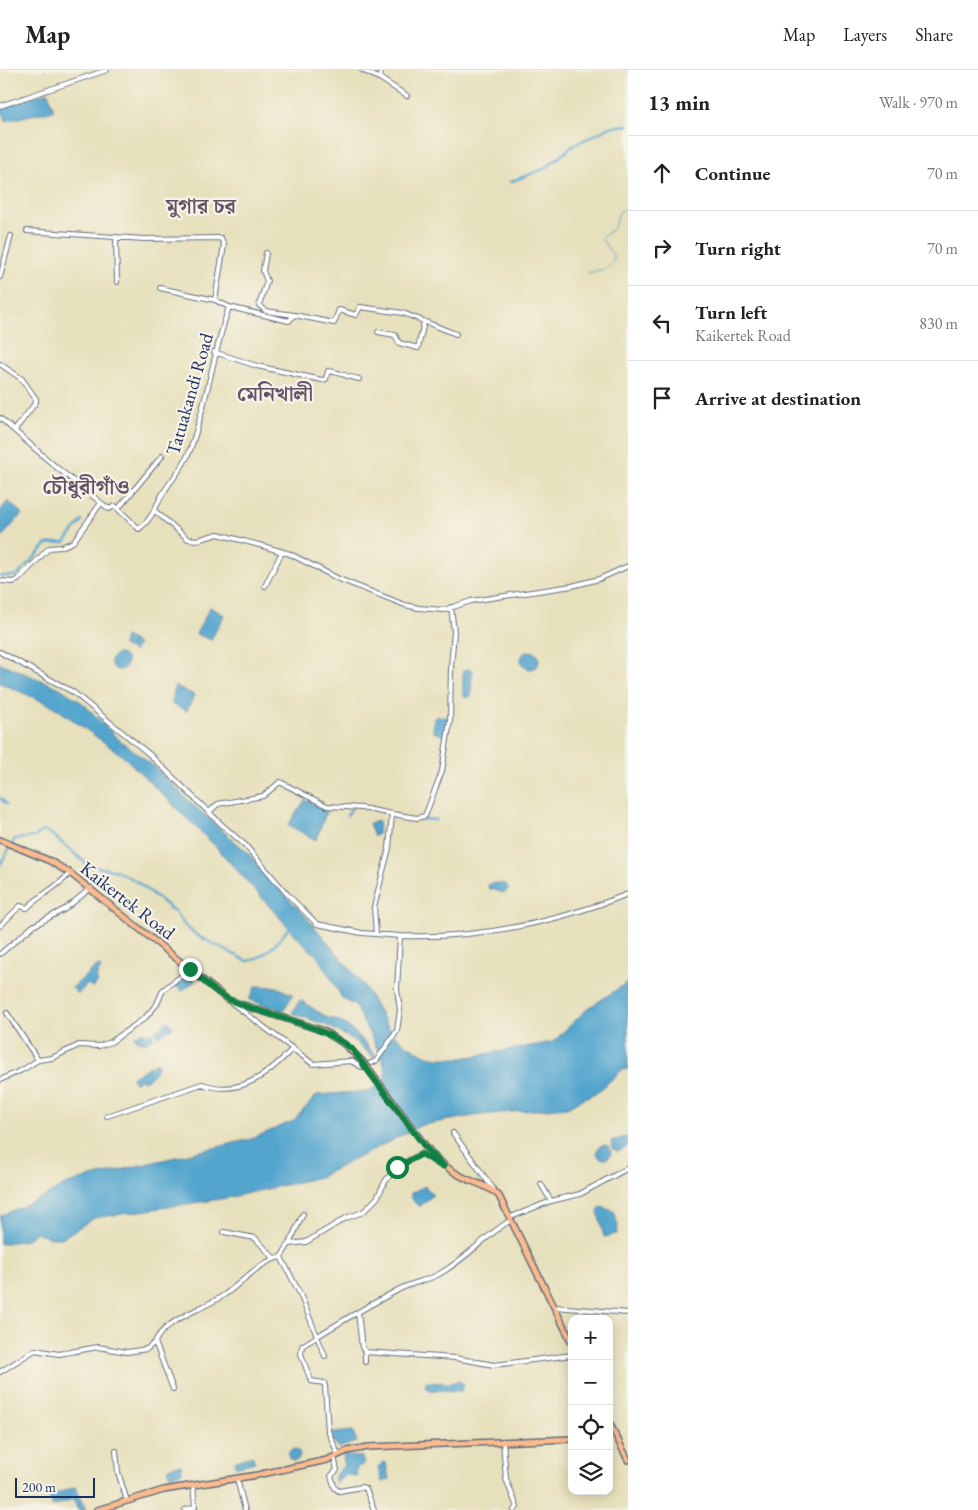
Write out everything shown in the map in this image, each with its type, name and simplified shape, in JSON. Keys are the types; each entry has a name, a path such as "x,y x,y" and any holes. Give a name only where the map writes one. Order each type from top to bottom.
{"main road":[{"name":"Kaikertek Road","path":"2,841 70,873 228,1000 324,1031 344,1044 362,1061 435,1158 444,1166 463,1177 494,1190"},
{"path":"494,1190 512,1218 568,1335"},
{"path":"613,1431 628,1460"},
{"path":"97,1510 111,1508 127,1500 164,1490 237,1479 368,1447 568,1439"}],"street":[{"path":"0,106 107,70"},
{"path":"362,70 381,79 407,96"},
{"path":"380,70 381,79"},
{"path":"27,230 116,237 220,238 224,245 215,300"},
{"path":"0,277 12,236"},
{"path":"116,237 117,282"},
{"path":"266,253 263,271 267,281 259,305 266,310 334,323 339,310 356,314 359,307 394,310 456,334"},
{"path":"160,288 215,300 229,307 289,321 294,314"},
{"name":"Tatuakandi Road","path":"156,512 163,494 183,466 190,450 207,389 214,352 229,307"},
{"path":"378,332 395,335 399,343 418,348 424,322"},
{"path":"214,352 257,366 322,380 326,379 328,370 337,372 342,376 359,379"},
{"path":"0,364 22,379 36,399 36,402 15,430"},
{"path":"0,418 101,503 109,509 114,506 139,529 156,512 188,539 197,540 218,534 282,552 339,579 405,605 442,610 471,600 572,586 599,579 628,566"},
{"path":"118,509 162,456"},
{"path":"0,581 13,582 18,580 48,548 61,547 73,542 101,503"},
{"path":"266,586 282,552"},
{"path":"209,812 218,804 263,796 280,782 327,806 362,808 392,816 417,818 425,816 442,771 451,704 451,667 454,632 451,607"},
{"path":"0,652 56,681 84,699 136,745 149,754 245,845 288,895 317,924 376,934 422,937 506,930 590,909 628,894"},
{"path":"376,934 374,907 389,848 392,816"},
{"path":"0,926 20,906 27,908 42,895 54,889 70,873"},
{"path":"0,954 33,926 65,909 91,888"},
{"path":"228,1000 315,1064 351,1061 362,1067 380,1058 397,1031 400,1010 397,989 400,936"},
{"path":"0,1080 38,1060 52,1058 79,1045 100,1046 111,1042 145,1018 157,1004 163,990 190,969"},
{"path":"6,1013 38,1060"},
{"path":"107,1116 202,1084 210,1087 245,1086 271,1070 293,1048"},
{"path":"453,1133 494,1190"},
{"path":"289,1244 306,1242 346,1218 363,1212 377,1198 386,1180 397,1167 422,1154 444,1166"},
{"path":"374,1510 366,1489 362,1487 339,1491 335,1488 331,1476 337,1470 336,1455 328,1431 324,1383 311,1381 301,1354 302,1346 401,1288 422,1282 441,1273 467,1255 493,1231 512,1218 551,1201 580,1194 628,1168"},
{"path":"540,1184 551,1201"},
{"path":"281,1257 303,1214"},
{"path":"224,1232 255,1238 274,1258"},
{"path":"0,1372 35,1350 59,1354 98,1347 127,1352 147,1348 155,1342 157,1336 176,1320 221,1297 258,1267 274,1258 281,1257"},
{"path":"281,1257 325,1356"},
{"path":"555,1307 628,1313"},
{"path":"358,1313 365,1362"},
{"path":"155,1342 168,1369 173,1389"},
{"path":"364,1352 455,1358 494,1364 568,1355"},
{"path":"502,1442 506,1479 517,1507 514,1510"},
{"path":"116,1451 118,1472 127,1500"},
{"path":"237,1479 245,1510"},
{"path":"185,1510 195,1506 193,1485"}],"water":[{"path":"48,92 54,110 5,121 0,107"},
{"path":"8,501 22,514 0,539 0,511"},
{"path":"210,607 224,615 211,640 196,634"},
{"path":"125,637 138,644 134,652 130,649 132,642 129,649 123,646"},
{"path":"530,651 536,654 539,660 536,666 530,669 524,666 521,660 524,654"},
{"path":"116,654 122,654 127,659 125,668 116,670 111,665 111,659"},
{"path":"0,663 60,688 84,704 117,738 156,768 193,805 246,851 273,883 302,912 363,984 391,1032 407,1045 427,1056 463,1058 553,1042 587,1009 628,982 628,1069 622,1070 599,1091 567,1107 480,1115 422,1125 320,1177 227,1198 94,1218 62,1238 50,1238 37,1232 26,1240 0,1244 0,1216 44,1197 65,1185 87,1178 251,1139 293,1121 317,1095 369,1091 383,1081 386,1072 382,1058 355,1006 342,998 320,959 299,939 216,847 123,756 53,706 0,683"},
{"path":"468,669 472,671 471,696 466,698 463,695 463,671"},
{"path":"175,686 194,695 187,711 172,704"},
{"path":"438,716 446,717 448,720 445,736 433,732 434,718"},
{"path":"305,800 327,810 316,840 288,825"},
{"path":"379,821 378,834 374,837 369,823"},
{"path":"489,884 506,884 509,889 503,893 488,888"},
{"path":"98,965 101,968 96,978 98,982 93,989 88,984 78,994 72,988"},
{"path":"192,973 195,981 182,991 175,985"},
{"path":"256,986 277,987 293,995 283,1011 249,1000"},
{"path":"300,1000 328,1018 342,1022 360,1038 375,1055 374,1058 355,1041 326,1025 292,1013"},
{"path":"168,1021 173,1027 158,1036 155,1031"},
{"path":"143,1031 146,1035 151,1032 154,1038 147,1042 139,1042 134,1037"},
{"path":"157,1062 159,1065 151,1077 144,1081 140,1079 135,1083 131,1078"},
{"path":"626,1137 628,1146 618,1152 613,1149 611,1141"},
{"path":"604,1145 609,1147 611,1152 609,1157 604,1159 599,1157 597,1152 599,1147"},
{"path":"425,1186 433,1195 419,1207 411,1198 411,1193"},
{"path":"601,1207 614,1211 618,1226 617,1234 604,1237 598,1212"},
{"path":"459,1381 464,1384 462,1391 430,1390 425,1386 426,1382 448,1383"},
{"path":"353,1431 357,1442 338,1448 333,1439 333,1433"},
{"path":"294,1449 300,1455 294,1461 288,1455"},
{"path":"347,1452 348,1456 362,1457 364,1464 356,1468 357,1476 346,1475 336,1483 335,1477 344,1465 343,1454"},
{"path":"252,1455 255,1462 236,1467 234,1462"},
{"path":"383,1462 386,1463 389,1479 382,1482 378,1467"},
{"path":"175,1465 181,1465 182,1472 170,1476 168,1469"},
{"path":"75,1487 86,1510 78,1510 73,1499 53,1507 49,1496"}],"waterway":[{"path":"510,182 546,168 574,145 611,127 628,125"},
{"path":"587,273 604,269 611,265 614,257 601,238 614,228 619,212 628,208"},
{"path":"0,576 17,576 47,544 65,542 82,521"},
{"path":"0,798 6,804"},
{"path":"347,816 351,809"},
{"path":"418,819 437,820"},
{"path":"0,865 15,839 35,837 42,831 50,833 88,865 117,871 136,881 175,912 186,927 198,936 247,961 254,960 266,953 291,925"}],"district":[{"name":"মুগার চর","path":"201,206"},
{"name":"মেনিখালী","path":"275,394"},
{"name":"চৌধুরীগাঁও","path":"86,487"}],"route":[{"path":"190,969 228,1000 324,1031 352,1049 427,1149 444,1166 437,1164 426,1154 422,1154 397,1167"}]}
